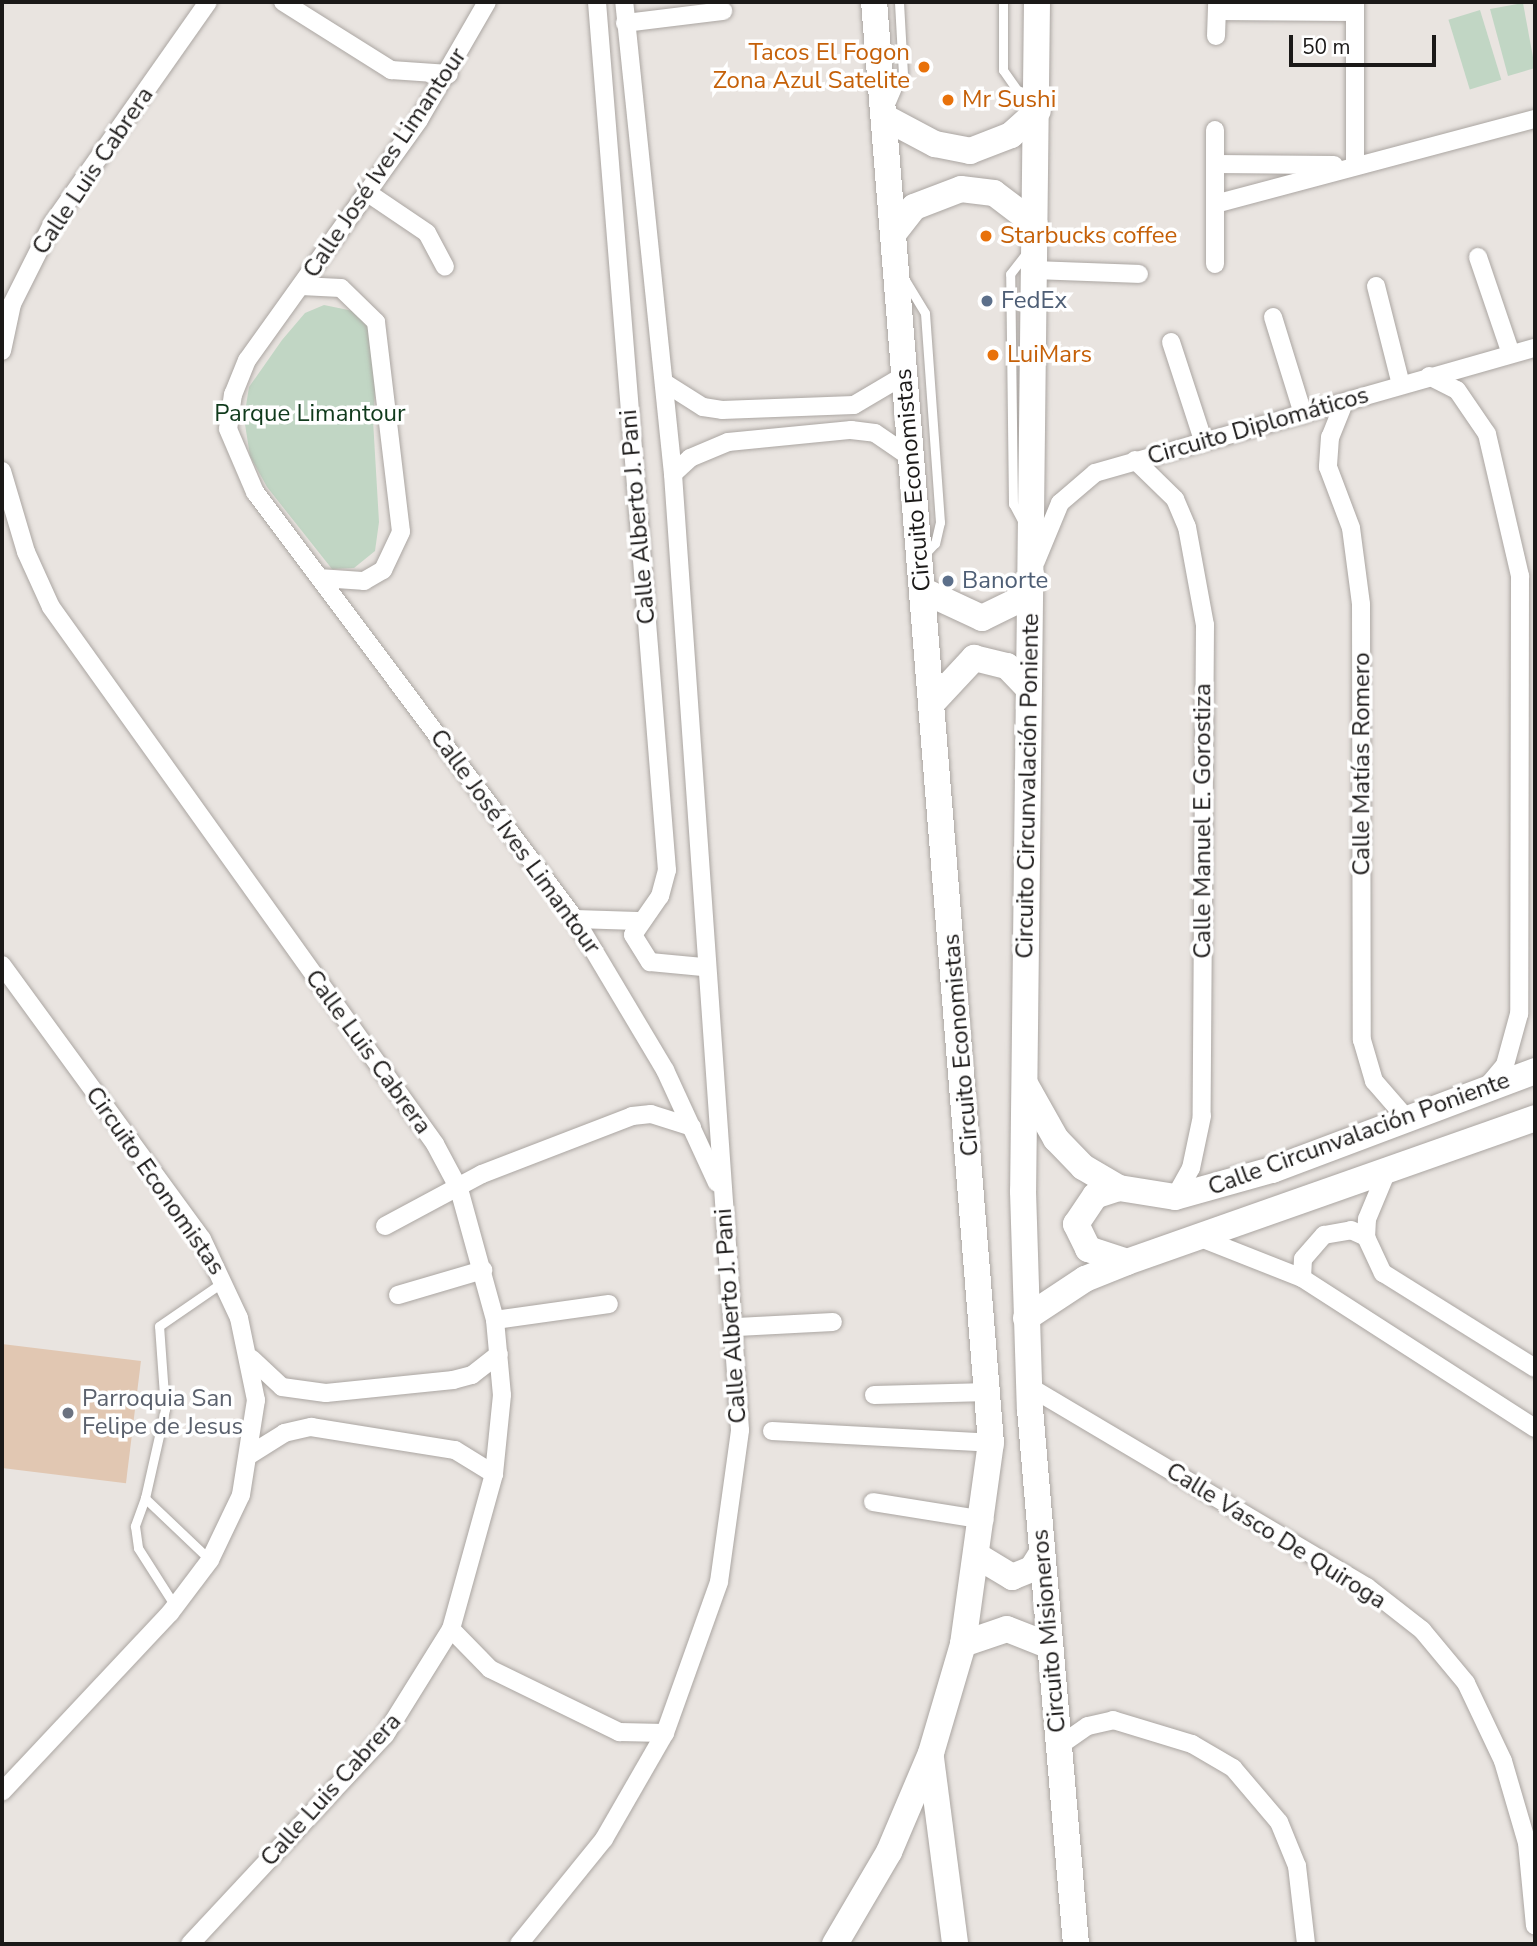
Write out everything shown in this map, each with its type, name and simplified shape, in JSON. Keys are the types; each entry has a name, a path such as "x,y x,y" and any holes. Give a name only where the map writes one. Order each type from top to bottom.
{"main road":[{"name":"Circuito Economistas","path":"843,1943 889,1852 931,1753 963,1644 985,1520 991,1443 934,701 903,376 874,2"},
{"name":"Circuito Circunvalación Poniente","path":"1026,1318 1024,1083 1027,687 1033,533 1037,2"},
{"path":"884,117 935,144 970,150 1011,135 1038,104"},
{"path":"893,234 914,207 961,189 994,193 1035,247"},
{"path":"924,591 962,613 991,616 1017,601 1032,570"},
{"path":"934,701 974,658 1007,666 1027,687"},
{"name":"Calle Circunvalación Poniente","path":"1024,1083 1056,1139 1119,1188 1175,1197 1223,1187 1535,1071"},
{"name":"Calle Circunvalación Poniente","path":"1026,1318 1085,1279 1127,1262 1387,1171 1522,1128 1535,1118"},
{"path":"1119,1188 1095,1196 1076,1224 1088,1249 1127,1262"},
{"name":"Circuito Misioneros","path":"1026,1318 1049,1646 1076,1944"},
{"path":"979,1558 1012,1577 1032,1569 1042,1553"},
{"path":"963,1644 1007,1629 1049,1646"},
{"path":"931,1753 940,1867 955,1944"}],"street":[{"name":"Calle Luis Cabrera","path":"2,343 12,304 52,225 208,2"},
{"path":"283,2 391,70 449,74"},
{"name":"Calle José Ives Limantour","path":"487,2 449,74 368,193 247,360 233,394 228,429 256,492 575,919 692,1127 723,1196"},
{"name":"Calle Alberto J. Pani","path":"597,2 667,870 660,896 638,922"},
{"name":"Calle Alberto J. Pani","path":"519,1944 604,1839 665,1733 704,1638 734,1506 740,1430 737,1326 703,967 673,474 624,2"},
{"path":"1216,36 1217,6 1355,7 1355,165"},
{"path":"625,23 723,11"},
{"path":"1215,204 1535,119"},
{"path":"1215,130 1215,264"},
{"path":"1215,164 1355,165"},
{"path":"368,193 427,233 446,267"},
{"path":"1035,247 1139,274"},
{"path":"1478,257 1511,354"},
{"name":"Calle José Ives Limantour","path":"301,286 341,288 376,322 401,531 383,570 364,581 320,578"},
{"path":"1376,286 1401,385"},
{"path":"1273,317 1303,414"},
{"path":"1171,342 1203,440"},
{"name":"Circuito Diplomáticos","path":"1032,570 1060,503 1095,474 1203,440 1535,348"},
{"path":"665,383 722,410 854,405 903,376"},
{"path":"1429,376 1457,390 1488,434 1520,576 1519,1014 1505,1065 1485,1090"},
{"name":"Calle Matías Romero","path":"1344,403 1330,437 1328,467 1351,528 1361,604 1362,1040 1374,1081 1407,1119"},
{"path":"673,474 690,458 728,442 851,430 875,433 910,457"},
{"name":"Calle Manuel E. Gorostiza","path":"1135,460 1175,499 1187,527 1205,625 1202,1116 1191,1168 1175,1197"},
{"name":"Calle Luis Cabrera","path":"2,471 26,551 51,607 343,1019 410,1101 459,1189 495,1320 499,1354 494,1474 474,1562 451,1629 385,1735 190,1944"},
{"path":"575,919 638,922 635,948 650,962 703,967"},
{"name":"Circuito Economistas","path":"2,965 202,1239 225,1281 250,1357 256,1399 251,1454 241,1495 210,1560 175,1606 2,1792"},
{"path":"384,1226 459,1189 482,1174 632,1116 651,1114 692,1127"},
{"path":"1387,1171 1370,1209 1366,1237 1378,1266 1398,1285 1535,1368"},
{"path":"1302,1278 1303,1259 1324,1235 1351,1230 1366,1237"},
{"path":"1198,1237 1302,1278 1535,1428"},
{"path":"398,1295 483,1270"},
{"path":"495,1320 609,1304"},
{"path":"737,1326 833,1322"},
{"path":"250,1357 282,1387 326,1393 453,1380 472,1375 499,1354"},
{"name":"Calle Vasco De Quiroga","path":"1030,1387 1367,1587 1422,1630 1466,1683 1503,1761 1527,1843 1535,1926"},
{"path":"874,1395 989,1392"},
{"path":"251,1454 284,1433 310,1426 455,1450 494,1474"},
{"path":"772,1431 991,1443"},
{"path":"873,1502 985,1520"},
{"path":"451,1629 490,1669 619,1732 665,1733"},
{"path":"1059,1746 1088,1726 1113,1720 1192,1744 1233,1768 1279,1822 1297,1866 1306,1944"}],"lane":[{"name":"Circuito Economistas","path":"884,117 903,74 899,2"},
{"path":"1003,2 1007,79 1038,104"},
{"path":"896,269 915,289 925,313 940,523 935,543 921,559"},
{"path":"175,1606 138,1548 135,1526 145,1498 165,1409 159,1326 225,1281"},
{"path":"145,1498 210,1560"}],"green space":[{"path":"1523,3 1535,68 1508,76 1490,9"},
{"path":"1480,10 1501,80 1470,89 1448,20"},
{"name":"Parque Limantour","path":"324,305 358,312 379,336 373,420 379,522 375,551 354,568 332,569 267,487 250,456 244,418 249,387 282,340 305,313"}],"building":[{"name":"Parroquia San Felipe de Jesus","path":"2,1344 141,1361 126,1483 2,1468"}],"place":[{"name":"Tacos El Fogon Zona Azul Satelite","path":"924,67"},
{"name":"Mr Sushi","path":"948,100"},
{"name":"Starbucks coffee","path":"986,236"},
{"name":"FedEx","path":"987,301"},
{"name":"LuiMars","path":"993,355"},
{"name":"Banorte","path":"948,581"},
{"name":"Parroquia San Felipe de Jesus","path":"68,1413"}]}
